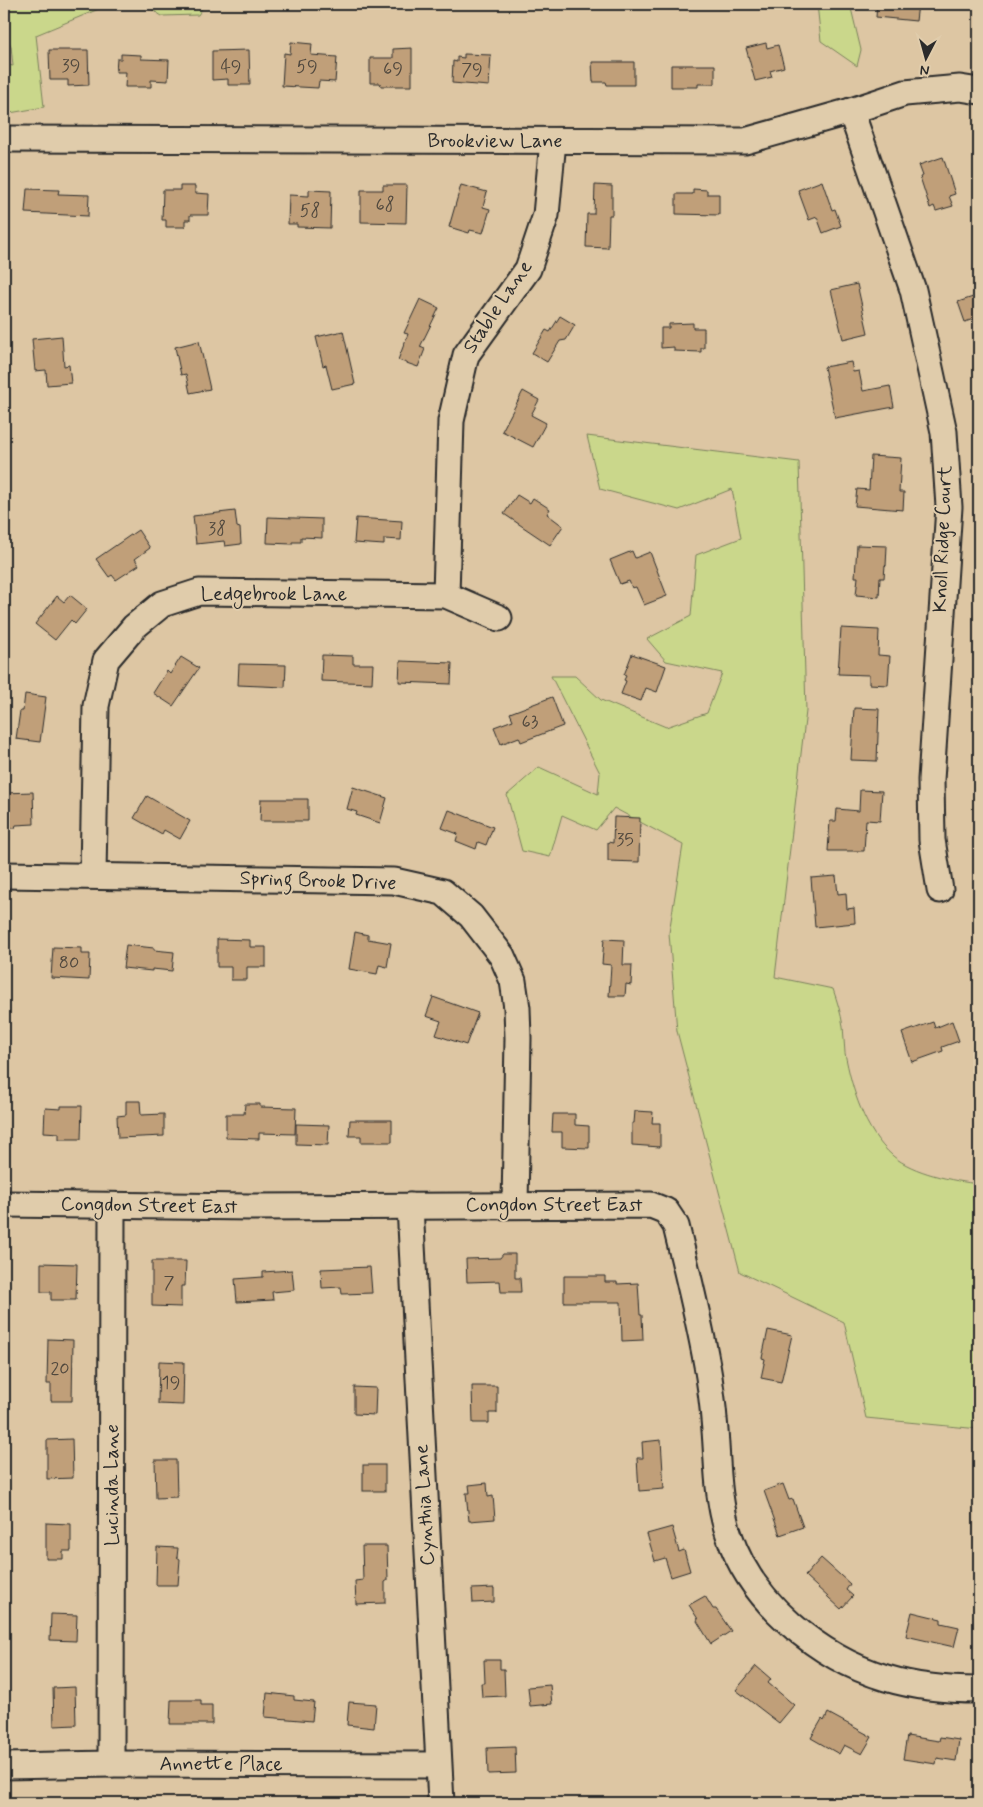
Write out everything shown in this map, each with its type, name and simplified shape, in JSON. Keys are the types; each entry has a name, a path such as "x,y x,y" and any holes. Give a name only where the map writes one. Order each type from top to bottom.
{"street":[{"name":"Brookview Lane","path":"4,139 745,141 851,111 904,93 960,88 979,91"},
{"name":"Knoll Ridge Court","path":"851,111 913,290 944,432 949,508 931,788 932,840 940,890"},
{"name":"Stable Lane","path":"446,595 451,421 466,354 528,269 546,215 554,141"},
{"name":"Ledgebrook Lane","path":"93,875 96,706 106,660 134,627 162,604 199,592 446,595 499,618"},
{"name":"Spring Brook Drive","path":"4,875 394,881 442,892 471,916 486,932 502,956 513,981 517,1008 518,1038 515,1205"},
{"name":"Congdon Street East","path":"4,1204 112,1206 651,1205 666,1211 676,1226 701,1333 714,1419 720,1500 729,1535 743,1567 763,1596 788,1622 818,1645 852,1665 885,1678 922,1686 979,1690"},
{"name":"Lucinda Lane","path":"111,1764 112,1206"},
{"name":"Cynthia Lane","path":"410,1206 441,1803"},
{"name":"Annette Place","path":"4,1766 111,1764 438,1765"}],"green space":[{"path":"4,4 124,4 106,6 36,35 44,107 4,114 4,64 13,66 11,46 4,32"},
{"path":"143,4 205,4 198,15 162,16"},
{"path":"467,4 636,4 605,8"},
{"path":"817,4 850,4 861,50 857,66 821,41"},
{"path":"587,436 799,462 806,711 775,977 833,989 843,1026 845,1053 851,1081 867,1122 883,1146 901,1162 922,1172 957,1181 979,1184 979,1429 866,1418 844,1322 740,1272 677,1031 669,933 683,845 614,808 596,830 562,815 550,857 522,851 507,795 539,767 598,794 600,773 551,676 575,676 601,700 666,727 707,713 722,673 666,661 647,639 691,616 696,555 741,538 732,489 679,510 600,489"}],"building":[{"path":"877,4 918,4 916,21 876,17"},
{"path":"291,42 312,44 311,55 337,57 335,82 319,81 318,88 282,86 284,53 290,54"},
{"path":"766,43 767,48 778,45 784,67 770,71 772,77 755,81 746,48"},
{"path":"412,48 412,86 381,86 380,83 370,83 370,58 393,58 393,49"},
{"path":"49,50 88,50 89,85 68,86 68,80 50,80"},
{"path":"249,50 250,85 228,85 228,79 212,80 212,51"},
{"path":"121,54 141,55 141,59 169,60 168,81 151,80 151,87 125,87 126,72 116,72 117,59 121,59"},
{"path":"464,54 491,55 489,86 452,83 453,61 457,62 457,57 464,58"},
{"path":"592,62 634,62 634,85 607,85 606,82 593,82"},
{"path":"671,65 715,65 715,84 698,84 698,87 671,87"},
{"path":"943,157 955,194 949,196 953,206 936,211 934,206 930,208 920,177 923,176 919,165"},
{"path":"822,181 832,210 835,209 841,226 823,233 817,217 809,220 798,190"},
{"path":"383,185 407,185 406,223 361,222 361,190 383,190"},
{"path":"461,185 487,192 483,207 490,209 483,233 470,230 469,233 449,227"},
{"path":"595,185 612,186 612,215 609,215 608,248 586,247 587,214 594,214"},
{"path":"180,186 195,186 195,193 209,194 208,215 190,215 190,220 185,220 185,227 166,227 166,220 162,220 163,190 180,190"},
{"path":"27,189 59,190 58,194 89,195 88,216 25,213"},
{"path":"693,189 707,190 707,194 719,194 719,215 676,214 676,194 693,194"},
{"path":"309,190 331,191 330,228 297,227 297,224 288,224 289,195 309,196"},
{"path":"857,284 868,333 843,339 831,290"},
{"path":"979,295 979,317 965,322 958,302"},
{"path":"420,299 439,308 420,347 425,349 418,367 398,360 408,334 404,333"},
{"path":"560,316 575,325 566,340 560,341 547,362 532,353 546,330 550,332"},
{"path":"693,323 693,328 704,328 704,348 701,348 701,352 674,351 674,347 661,348 661,328 669,328 669,324"},
{"path":"343,331 355,384 332,389 326,365 323,366 316,337"},
{"path":"62,336 64,366 69,365 71,383 47,385 46,370 35,371 32,339"},
{"path":"199,341 210,389 190,393 186,374 181,375 175,347"},
{"path":"851,362 853,372 859,371 863,391 890,386 894,407 835,418 824,367"},
{"path":"523,391 539,400 531,415 546,423 533,447 502,431"},
{"path":"871,456 901,458 899,492 904,492 903,510 855,506 857,489 869,490"},
{"path":"517,495 530,503 533,498 550,509 547,514 563,526 550,545 504,514"},
{"path":"235,511 237,527 240,528 241,544 225,546 224,541 196,544 193,516"},
{"path":"268,517 322,519 322,538 301,537 301,542 292,542 292,544 267,543"},
{"path":"356,518 402,521 401,540 384,539 384,545 354,543"},
{"path":"138,530 150,548 135,559 139,565 116,580 112,575 109,577 96,559"},
{"path":"857,545 887,546 886,566 884,578 880,578 879,597 856,595 858,577 855,577"},
{"path":"632,551 635,558 650,552 667,596 644,605 636,587 632,588 629,581 620,584 610,560"},
{"path":"70,595 87,609 75,624 71,620 55,640 35,624 57,596 64,602"},
{"path":"841,628 879,630 878,655 890,656 888,685 869,684 869,675 838,674"},
{"path":"632,654 666,666 657,692 646,688 641,701 621,694 626,681 624,680 626,676 624,675"},
{"path":"322,655 353,656 353,664 373,664 372,683 321,681"},
{"path":"181,657 199,668 173,706 153,693 167,671 170,674"},
{"path":"400,661 452,663 451,684 399,682"},
{"path":"239,664 286,665 285,687 238,685"},
{"path":"25,694 46,697 40,742 16,739 20,711 23,711"},
{"path":"552,697 563,726 521,742 519,737 501,744 494,727 513,720 510,713"},
{"path":"854,708 879,709 877,761 851,760"},
{"path":"353,787 387,798 380,823 356,815 357,812 347,809"},
{"path":"860,790 882,791 880,821 866,820 864,851 828,851 830,821 836,821 837,809 859,811"},
{"path":"33,792 34,824 4,828 4,793"},
{"path":"147,796 190,821 180,839 164,830 162,834 134,818"},
{"path":"261,799 308,799 308,821 260,821"},
{"path":"449,810 493,827 486,845 478,842 476,849 456,841 458,834 442,828"},
{"path":"614,817 640,818 639,862 608,861 608,842 613,843"},
{"path":"836,876 838,894 846,893 847,909 854,908 855,923 815,927 811,878"},
{"path":"355,932 368,935 368,939 391,943 387,967 379,965 377,974 349,969"},
{"path":"217,939 250,940 250,947 266,947 266,967 247,967 247,980 231,980 231,967 217,967"},
{"path":"604,939 624,940 623,965 632,965 631,985 626,984 625,996 609,996 611,965 602,964"},
{"path":"126,945 174,952 172,971 123,968"},
{"path":"53,947 82,948 82,954 90,954 89,980 51,978"},
{"path":"433,997 478,1013 466,1045 436,1035 441,1021 426,1016"},
{"path":"952,1021 959,1041 942,1047 943,1051 912,1062 902,1033 933,1022 935,1028"},
{"path":"126,1101 140,1101 141,1115 164,1114 164,1136 118,1138 117,1116 126,1115"},
{"path":"245,1104 260,1104 260,1107 296,1108 295,1134 259,1133 259,1139 226,1138 226,1114 244,1114"},
{"path":"61,1106 82,1106 81,1139 59,1139 59,1133 44,1132 45,1108 61,1109"},
{"path":"635,1111 653,1112 652,1123 660,1123 660,1147 632,1145 632,1123 634,1123"},
{"path":"553,1114 575,1114 575,1125 589,1126 589,1148 562,1147 562,1132 552,1132"},
{"path":"350,1120 392,1120 392,1142 361,1142 361,1136 349,1136"},
{"path":"296,1124 329,1125 328,1145 296,1144"},
{"path":"503,1254 515,1254 515,1278 520,1278 521,1292 501,1292 500,1281 467,1282 466,1259 500,1258"},
{"path":"152,1261 186,1261 185,1286 181,1286 181,1307 152,1306"},
{"path":"41,1263 77,1264 76,1300 51,1300 51,1292 41,1292"},
{"path":"370,1267 372,1293 342,1294 341,1287 322,1288 321,1269"},
{"path":"292,1270 294,1290 272,1292 273,1300 237,1302 235,1279 263,1277 263,1272"},
{"path":"564,1276 605,1276 605,1282 617,1282 617,1284 638,1283 643,1340 622,1341 621,1302 564,1302"},
{"path":"768,1330 792,1335 781,1382 761,1378 765,1359 762,1358"},
{"path":"48,1339 73,1340 72,1401 51,1401 51,1384 47,1384"},
{"path":"159,1361 184,1362 183,1405 158,1404"},
{"path":"472,1386 497,1386 497,1413 489,1413 489,1423 473,1423"},
{"path":"354,1387 376,1388 375,1415 354,1414"},
{"path":"72,1439 73,1478 47,1479 47,1440"},
{"path":"661,1440 664,1489 639,1491 637,1458 643,1458 642,1442"},
{"path":"155,1460 176,1460 177,1497 156,1498"},
{"path":"363,1465 385,1465 385,1491 363,1491"},
{"path":"487,1483 488,1497 493,1496 495,1519 469,1521 466,1493 470,1493 469,1485"},
{"path":"783,1484 789,1500 793,1499 803,1527 780,1535 764,1491"},
{"path":"46,1523 71,1524 71,1551 63,1551 63,1559 46,1559"},
{"path":"672,1527 679,1552 684,1550 690,1571 671,1577 665,1558 655,1561 647,1534"},
{"path":"362,1546 387,1546 388,1580 385,1582 385,1603 356,1604 355,1581 363,1580"},
{"path":"157,1547 178,1548 177,1557 180,1559 178,1585 156,1585"},
{"path":"821,1558 850,1584 846,1590 853,1596 841,1609 805,1576"},
{"path":"494,1588 494,1602 473,1603 472,1589"},
{"path":"705,1596 731,1631 711,1644 689,1605"},
{"path":"912,1612 941,1619 941,1623 959,1627 954,1647 906,1636"},
{"path":"51,1614 77,1615 76,1641 50,1640"},
{"path":"484,1660 500,1660 500,1669 504,1669 505,1696 482,1697 481,1683 485,1683"},
{"path":"756,1666 771,1679 768,1683 794,1705 779,1723 736,1690"},
{"path":"550,1685 552,1704 530,1706 528,1687"},
{"path":"75,1687 76,1725 54,1726 53,1688"},
{"path":"267,1693 294,1696 294,1700 314,1702 312,1721 265,1717"},
{"path":"171,1700 201,1700 201,1705 212,1705 212,1724 170,1724"},
{"path":"349,1702 376,1704 374,1728 347,1725"},
{"path":"828,1713 872,1737 862,1754 844,1745 839,1754 811,1738 822,1719 824,1721"},
{"path":"907,1736 939,1741 940,1737 959,1740 956,1761 937,1758 936,1764 903,1759"},
{"path":"515,1747 516,1773 488,1774 487,1748"}]}
